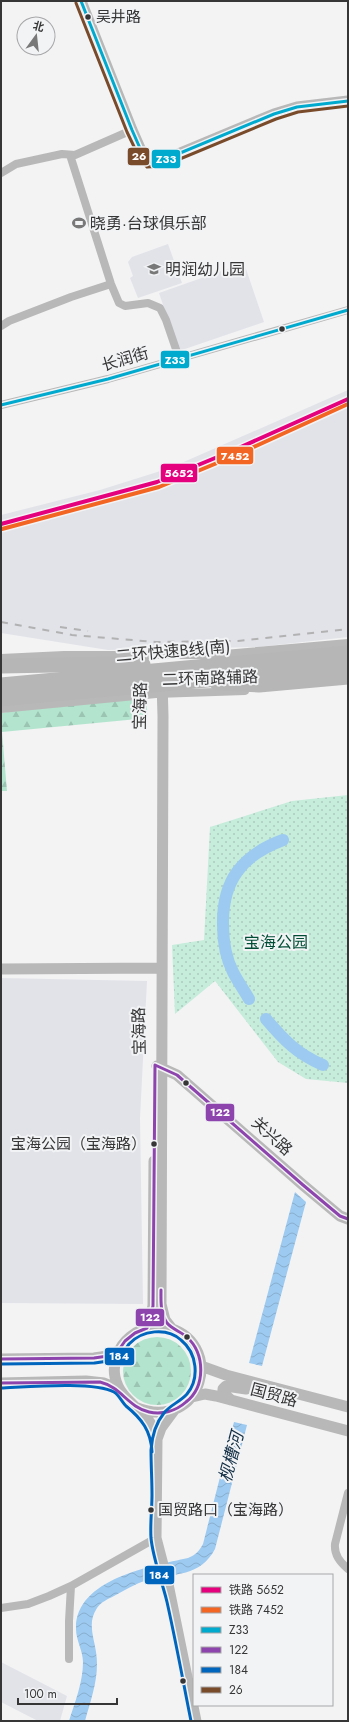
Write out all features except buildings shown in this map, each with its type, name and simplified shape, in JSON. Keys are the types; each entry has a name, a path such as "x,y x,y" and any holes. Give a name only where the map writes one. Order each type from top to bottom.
{"highway":[{"name":"二环快速B线(南)","path":"1,685 348,653"},
{"path":"1,666 123,664 207,665 246,663"},
{"path":"1,699 348,667"},
{"path":"160,686 185,681 242,685 348,677"}],"main road":[{"path":"81,1 132,130 142,154 148,162 168,158 274,114 296,107 348,101"},
{"name":"宝海路","path":"160,686 158,968 161,1304 165,1320 172,1329"},
{"path":"1,969 158,968"},
{"name":"宝海路","path":"147,1328 153,1306 159,1066"},
{"name":"关兴路","path":"159,1066 177,1075 303,1185 340,1216 348,1219"},
{"path":"135,1407 158,1413 182,1406 192,1397 198,1387 201,1377 201,1366 198,1354 192,1343 183,1334 172,1329 157,1326 147,1328 135,1332 125,1341 118,1351 115,1364 115,1377 119,1389 126,1399 148,1420 157,1439"},
{"path":"1,1359 94,1358 108,1356 118,1351"},
{"name":"国贸路","path":"201,1366 226,1375 348,1407"},
{"path":"1,1383 86,1382 104,1383 119,1389"},
{"path":"231,1400 223,1393 223,1389 226,1386 231,1385 246,1389 259,1384"},
{"name":"国贸路","path":"192,1397 205,1394 348,1431"},
{"path":"175,1409 161,1428 157,1439 156,1538 168,1584 196,1721"}],"street":[{"path":"1,174 16,164 62,154 75,155 132,130"},
{"path":"70,155 118,303 122,305 148,303 160,308 165,316 179,358"},
{"path":"1,326 9,321 71,297 111,284"},
{"name":"长润街","path":"1,405 108,379 348,310"},
{"name":"二环南路辅路","path":"1,658 56,655 234,653 348,643"},
{"name":"二环南路辅路","path":"157,655 160,686"},
{"name":"二环南路辅路","path":"1,709 160,686 260,690 348,683"},
{"path":"348,1493 334,1552 342,1564 348,1569"},
{"path":"1,1608 28,1604 49,1596 71,1586 156,1538"},
{"path":"69,1659 71,1586"}],"shaded area":[{"name":"明润幼儿园","path":"168,244 182,283 138,298 130,278 133,276 128,262 132,257"},
{"path":"244,263 264,322 179,351 159,293"},
{"path":"348,390 348,637 258,647 108,650 1,633 1,515 100,490 170,468"},
{"path":"1,978 147,981 140,1118 143,1304 1,1303"},
{"path":"1,1662 67,1696 60,1721 38,1721 1,1702"}],"green space":[{"path":"146,699 148,718 2,732 7,791 1,791 1,713 72,702"},
{"name":"宝海公园","path":"348,795 348,1083 306,1079 278,1062 215,981 175,1014 172,945 204,940 210,827 292,801"},
{"path":"157,1337 170,1340 181,1347 188,1358 191,1371 188,1384 181,1395 170,1402 157,1405 144,1402 133,1395 126,1384 123,1371 126,1358 133,1347 144,1340"}],"water":[{"path":"295,1192 306,1202 262,1366 249,1363"},
{"name":"枧槽河","path":"234,1422 247,1425 215,1549 202,1565 194,1569 147,1580 130,1587 103,1602 97,1608 92,1619 97,1670 92,1696 85,1721 69,1721 83,1669 83,1658 76,1629 79,1612 88,1598 101,1587 118,1578 155,1565 188,1558 199,1551 203,1544"}],"waterway":[{"path":"249,999 233,972 225,949 223,925 226,895 237,872 246,862 256,853 283,840"},
{"path":"266,1019 279,1034 298,1051 323,1065"}],"railway":[{"path":"1,622 72,635 156,642 238,641 348,629"},
{"path":"60,627 88,631"}],"rail line":[{"name":"5652","path":"1,524 157,482 232,451 348,399"},
{"name":"7452","path":"2,529 159,487 234,456 348,404"}],"transit line":[{"name":"Z33","path":"81,1 132,130 143,155 149,162 161,161 274,114 297,107 348,101"},
{"name":"26","path":"76,3 127,132 139,157 147,167 163,166 276,119 298,112 348,106"},
{"name":"Z33","path":"1,405 108,379 348,310"},
{"name":"122","path":"1,1359 94,1358 108,1356 118,1351 125,1341 135,1333 147,1328 153,1306 155,1065 177,1075 303,1185 340,1216 348,1219"},
{"name":"122","path":"1,1383 100,1382 114,1388 135,1406 149,1412 164,1413 178,1408 193,1395 197,1387 200,1379 200,1361 193,1344 187,1337 167,1323 161,1307 161,1290"},
{"name":"184","path":"1,1364 94,1363 108,1361 120,1356 134,1339 147,1333 155,1332 169,1333 175,1336 181,1340 191,1352 195,1366 194,1381 187,1394 169,1408 158,1421 153,1435 151,1450 151,1538 167,1602 191,1721"},
{"name":"184","path":"1,1388 76,1386 104,1389 114,1392 145,1426 150,1438 152,1452"}],"place":[{"name":"吴井路","path":"88,17"},
{"name":"晓勇·台球俱乐部","path":"79,223"},
{"name":"明润幼儿园","path":"154,269"},
{"name":"宝海公园（宝海路）","path":"154,1144"},
{"name":"国贸路口（宝海路）","path":"151,1510"}]}
